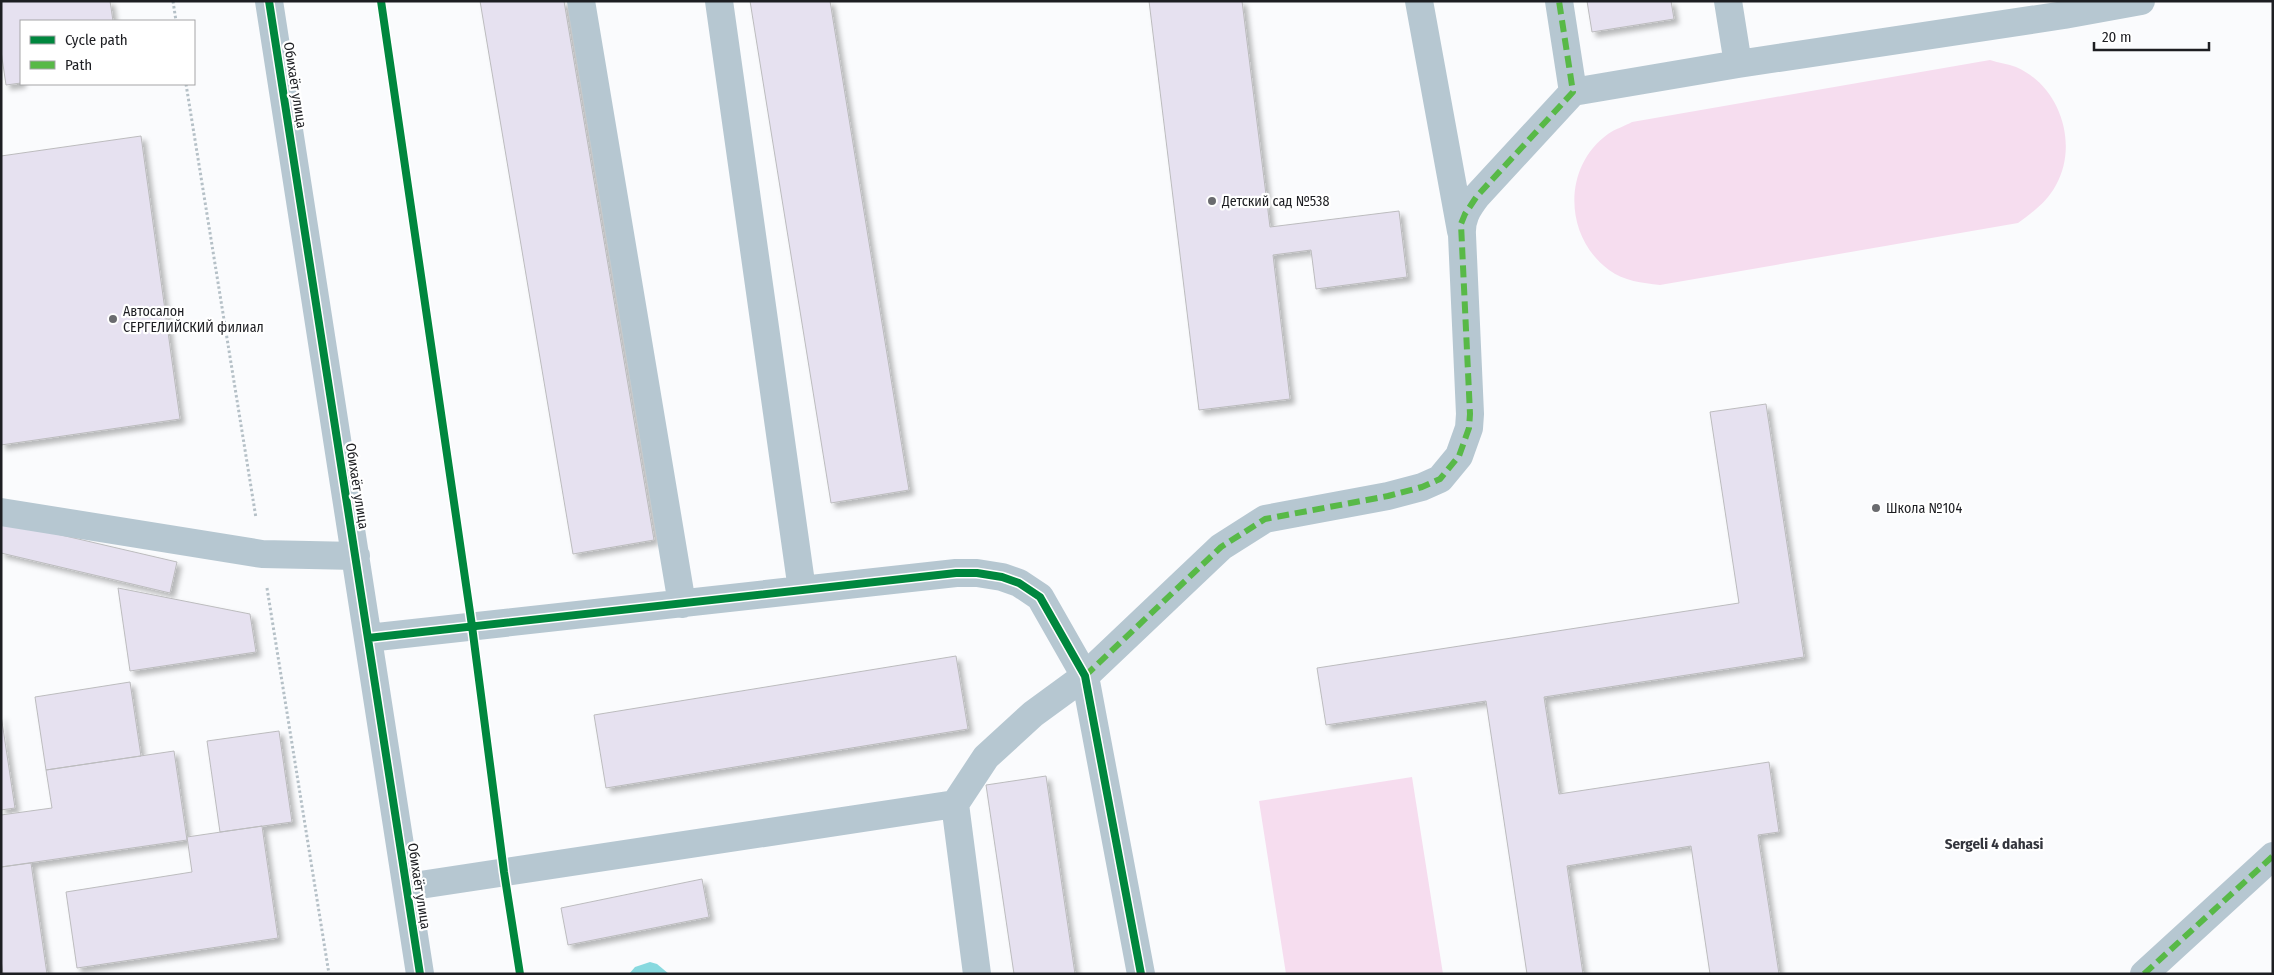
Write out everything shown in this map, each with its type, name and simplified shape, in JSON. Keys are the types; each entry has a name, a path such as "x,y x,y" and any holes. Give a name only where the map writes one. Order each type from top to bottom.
{"street":[{"name":"Обихаёт улица","path":"269,1 420,974"},
{"path":"581,1 682,604"},
{"path":"719,1 802,590"},
{"path":"977,974 955,804 986,757 1033,714 1085,676 1221,546 1265,519 1407,492 1440,479 1459,456 1469,428 1470,414 1462,235 1419,1"},
{"path":"1559,1 1573,92"},
{"path":"1728,1 1738,64"},
{"path":"1462,235 1464,214 1477,196 1573,92 2063,8 2141,1"},
{"path":"1,512 262,554 356,556"},
{"path":"368,638 956,573 978,573 1020,583 1040,597 1085,676 1141,974"},
{"path":"407,887 955,804"},
{"path":"2144,974 2273,856"}],"path":[{"path":"173,1 176,20"}],"shaded area":[{"path":"1990,60 2016,67 2031,76 2044,88 2054,102 2061,118 2065,135 2066,152 2063,169 2056,185 2044,202 2018,223 1660,285 1633,281 1615,274 1594,256 1583,239 1577,221 1574,202 1576,183 1582,165 1593,148 1608,134 1632,122"},
{"path":"1412,777 1443,974 1286,974 1259,801"}],"water":[{"path":"650,962 657,964 669,974 629,974 635,967"}],"building":[{"path":"1,1 110,1 113,20 20,20 20,83 6,85 1,51"},
{"path":"480,1 564,1 654,540 573,554"},
{"path":"750,1 830,1 909,490 831,503"},
{"path":"1149,1 1242,1 1270,227 1399,211 1407,277 1316,289 1311,250 1273,255 1290,399 1199,410"},
{"path":"1587,1 1671,1 1674,19 1592,32"},
{"path":"141,136 180,419 1,445 1,156"},
{"path":"1766,404 1804,657 1544,697 1559,794 1769,762 1779,832 1758,835 1779,974 1710,974 1691,846 1567,866 1583,974 1527,974 1486,701 1326,725 1317,668 1739,603 1710,412"},
{"path":"1,521 177,562 170,593 1,553"},
{"path":"118,588 250,614 256,652 130,671"},
{"path":"956,656 968,729 606,788 594,715"},
{"path":"130,682 141,756 46,770 35,697"},
{"path":"1,715 15,808 1,810"},
{"path":"279,731 292,822 220,832 207,741"},
{"path":"174,751 187,840 1,867 1,815 52,808 46,770"},
{"path":"1046,776 1075,974 1014,974 986,785"},
{"path":"262,826 278,938 77,968 66,892 192,872 187,837"},
{"path":"31,863 47,974 3,974 1,960 1,867"},
{"path":"702,879 709,917 568,945 561,908"}],"marked path":[{"path":"1085,676 1221,547 1265,519 1388,496 1422,487 1440,479 1459,456 1469,428 1470,414 1461,224 1477,196 1573,92 1559,1"},
{"path":"2144,974 2273,856"}],"cycle path":[{"path":"269,1 420,974"},
{"path":"381,1 472,626 504,872 520,974"},
{"path":"368,638 956,573 977,573 1002,577 1019,583 1040,597 1085,676 1141,974"}],"place":[{"name":"Детский сад №538","path":"1212,201"},
{"name":"Автосалон СЕРГЕЛИЙСКИЙ филиал","path":"113,319"},
{"name":"Школа №104","path":"1876,508"}],"district":[{"name":"Sergeli 4 dahasi","path":"1994,844"}]}
